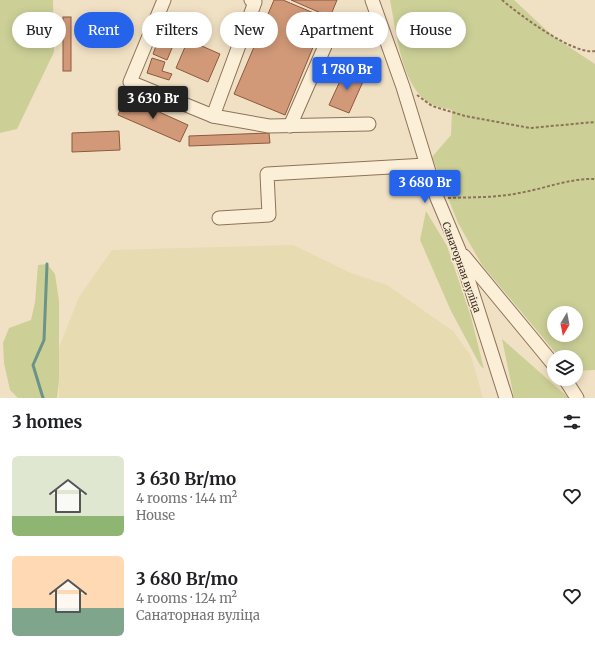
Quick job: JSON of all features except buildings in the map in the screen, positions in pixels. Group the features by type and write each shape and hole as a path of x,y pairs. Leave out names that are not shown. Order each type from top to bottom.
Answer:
{"street":[{"path":"164,0 130,82 213,116 270,126 369,124"},
{"path":"213,116 255,2 250,0"},
{"name":"Санаторная вуліца","path":"372,0 403,87 436,198 458,250 506,398"},
{"path":"290,126 323,48"},
{"path":"219,218 269,215 266,174 426,165"},
{"path":"458,250 547,357"},
{"path":"569,386 577,398"}],"path":[{"path":"502,0 523,17 575,48 595,51"},
{"path":"403,87 414,92 432,106 465,116 530,128 595,122"},
{"path":"436,198 500,196 566,182 595,179"}],"shaded area":[{"path":"293,245 351,273 387,285 453,331 471,356 483,398 59,398 59,347 79,297 112,250"}],"green space":[{"path":"0,0 53,0 53,12 12,12 12,48 54,48 54,52 17,129 0,133"},
{"path":"390,0 514,0 554,37 595,64 595,370 583,371 583,350 553,350 482,265 458,223 432,157 451,135 452,110 431,104 421,96 406,72 400,48 466,48 466,12 396,12 396,32"},
{"path":"426,211 447,246 471,317 484,369 480,365 451,311 420,240"},
{"path":"47,264 55,274 59,301 59,381 57,398 18,398 10,390 4,363 3,343 9,328 31,320 35,302 38,265"},
{"path":"502,339 547,379 547,386 555,386 569,398 514,398"}],"waterway":[{"path":"43,398 33,365 44,340 47,264"}]}
